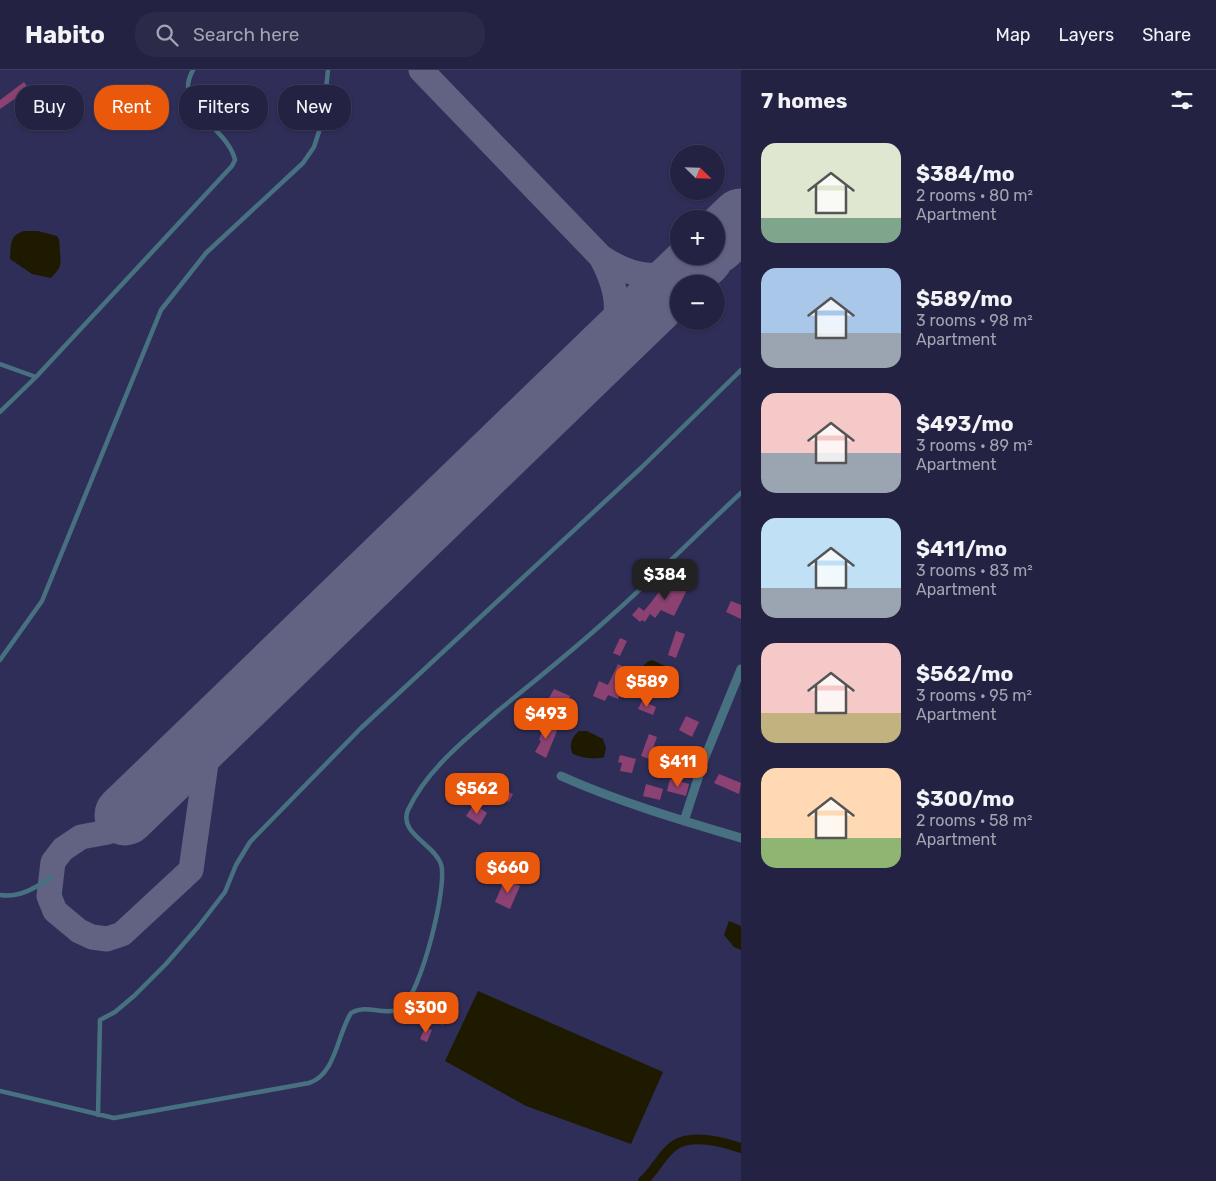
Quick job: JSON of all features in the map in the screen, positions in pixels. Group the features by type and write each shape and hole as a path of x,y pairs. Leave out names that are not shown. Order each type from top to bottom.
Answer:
{"street":[{"path":"684,822 705,757 741,669"},
{"path":"561,776 610,797 684,822 741,838"}],"lane":[{"path":"0,412 36,377 228,172 235,160 231,148 189,96 187,88 193,70"},
{"path":"0,660 42,601 161,310 206,253 303,163 314,147 323,119 328,70"},
{"path":"0,364 36,377"},
{"path":"98,1115 100,1020 115,1012 134,996 198,928 225,892 236,865 250,842 360,729 641,468 741,370"},
{"path":"0,1091 114,1118 128,1117 315,1081 320,1078 327,1067 351,1014 360,1010 390,1011 402,1008 413,993 426,960 439,900 442,875 437,855 406,824 407,813 411,804 432,773 467,737 612,616 741,493"},
{"path":"0,895 7,896 30,892 51,878"}],"shaded area":[{"path":"24,231 38,231 57,236 60,264 59,269 51,278 32,274 10,259 13,238"},
{"path":"652,660 665,666 666,673 660,690 654,693 646,691 639,686 641,670"},
{"path":"579,731 587,731 603,739 606,748 604,757 588,758 573,754 572,741"},
{"path":"729,921 741,926 741,950 734,947 724,935"},
{"path":"478,991 663,1072 631,1144 526,1106 445,1061"}],"building":[{"path":"15,89 15,99 0,109 0,100"},
{"path":"675,577 690,584 674,616 661,610 655,618 650,614 645,622 642,620 640,622 632,615 639,607 644,611 664,586 669,590"},
{"path":"731,601 741,605 741,619 726,612"},
{"path":"676,631 685,634 676,658 668,655"},
{"path":"620,638 627,641 620,656 613,653"},
{"path":"618,664 632,671 627,682 625,681 618,699 608,695 605,701 593,696 599,681 608,685"},
{"path":"554,689 570,696 566,705 549,698"},
{"path":"540,698 550,702 545,714 528,707"},
{"path":"642,701 656,707 653,715 638,709"},
{"path":"686,716 699,722 692,737 679,730"},
{"path":"540,723 557,731 546,758 535,752 541,741 539,740 542,731 537,729"},
{"path":"649,734 657,737 649,759 641,756"},
{"path":"620,755 636,759 632,773 620,771 622,763 618,762"},
{"path":"719,774 741,783 739,794 714,783"},
{"path":"670,779 689,784 686,796 667,791"},
{"path":"491,784 513,794 509,802 487,792"},
{"path":"646,784 663,789 660,800 643,796"},
{"path":"474,804 487,813 480,825 466,816"},
{"path":"505,879 520,886 510,909 495,902"},
{"path":"439,1010 448,1014 443,1025 434,1021"},
{"path":"425,1027 432,1030 427,1042 420,1039"}],"waterway":[{"path":"643,1181 670,1148 682,1142 708,1140 741,1148"}],"taxiway":[{"path":"421,70 601,257"},
{"path":"594,361 610,334 616,310 613,285 601,257 624,269 646,275 668,274 693,266"},
{"path":"125,815 108,832 81,837 63,849 53,862 49,896 55,911 79,931 92,937 107,939 122,934 191,870 209,742 215,728"}],"runway":[{"path":"725,234 741,219"},
{"path":"125,815 694,265"}]}
